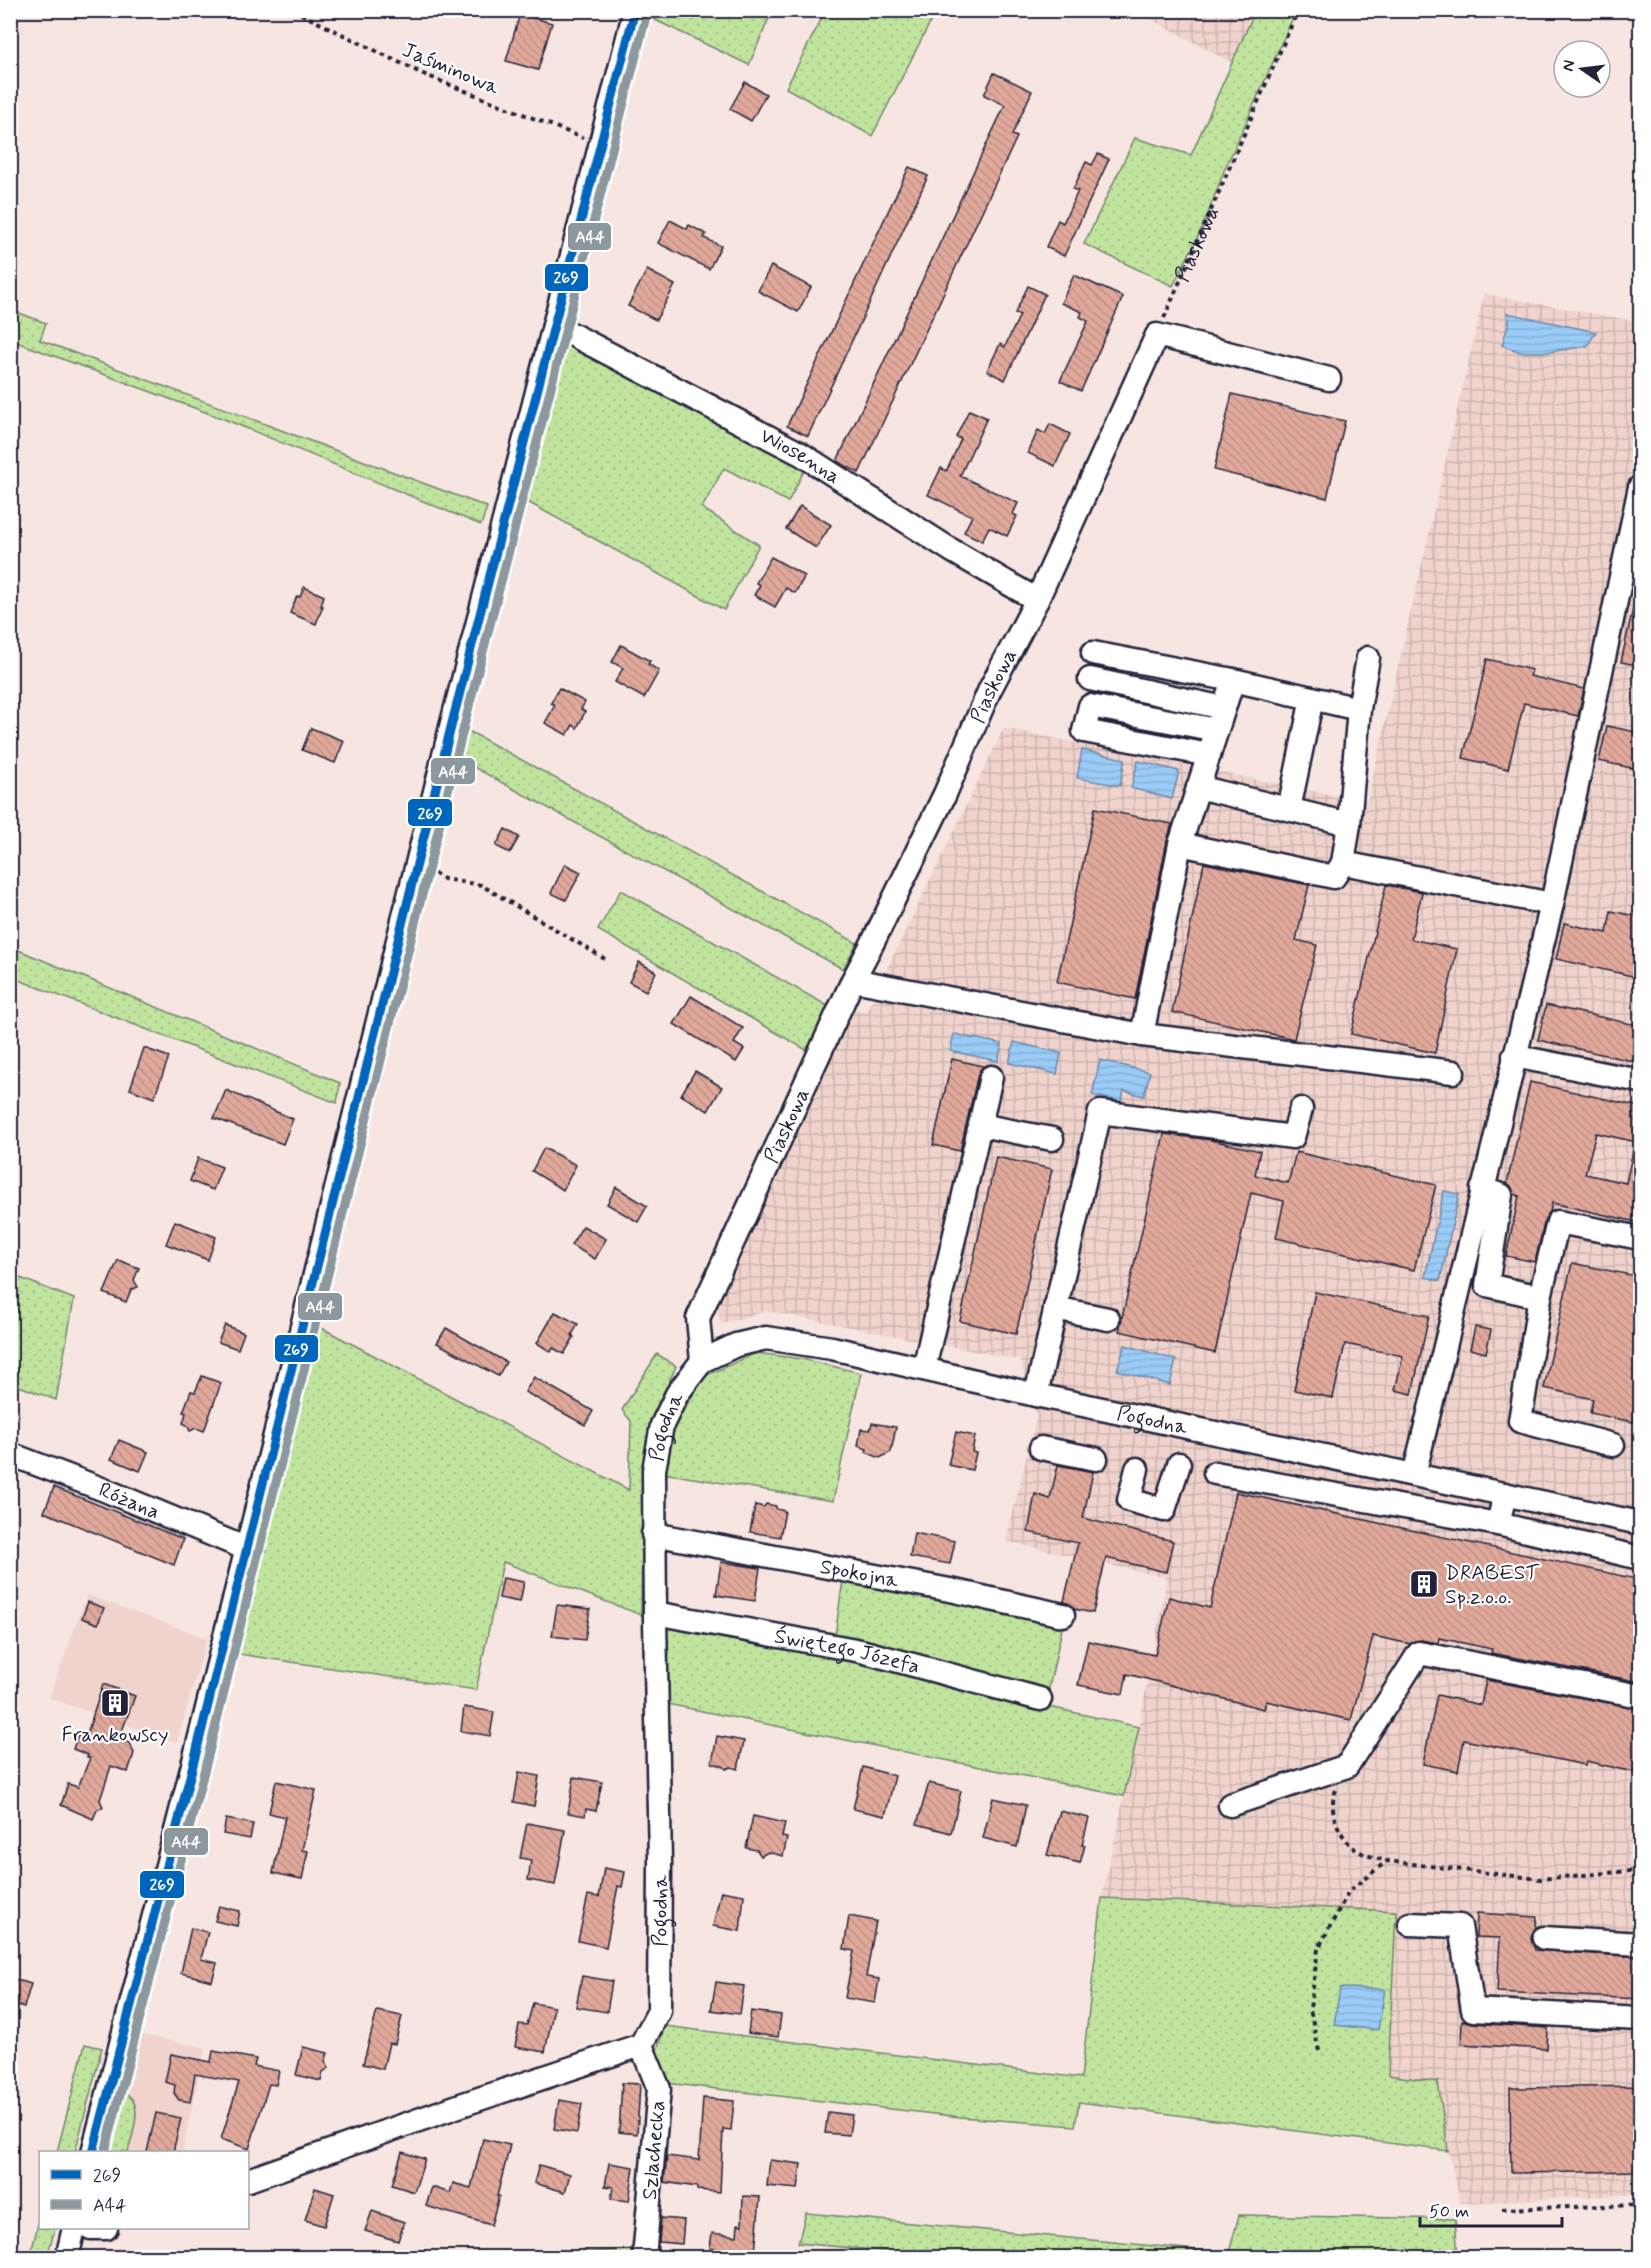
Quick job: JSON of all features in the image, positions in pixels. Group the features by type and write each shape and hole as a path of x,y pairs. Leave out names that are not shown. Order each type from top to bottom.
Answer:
{"street":[{"path":"93,2151 635,10"},
{"name":"Wiosenna","path":"554,325 801,454 951,550 1037,600"},
{"path":"1157,335 1329,379"},
{"name":"Piaskowa","path":"702,1360 698,1318 853,980 945,794 978,722 990,689 1037,600 1157,335"},
{"path":"1414,1475 1552,904 1641,487"},
{"path":"1093,653 1233,680 1359,709"},
{"path":"1179,844 1334,877 1343,863 1349,824 1359,709 1368,658"},
{"path":"1090,678 1224,708"},
{"path":"1142,1035 1179,844 1233,680"},
{"path":"1290,809 1312,698"},
{"path":"1209,755 1084,731 1090,706 1217,730"},
{"path":"1198,787 1349,824"},
{"path":"1343,863 1552,904"},
{"path":"853,980 1142,1035 1453,1072"},
{"path":"1514,1056 1641,1081"},
{"path":"924,1369 991,1077"},
{"path":"1036,1395 1100,1112 1293,1137 1301,1109"},
{"path":"980,1125 1052,1139"},
{"path":"1482,1189 1501,1195 1487,1285 1540,1297"},
{"path":"1613,1445 1520,1421 1540,1297 1558,1222 1641,1238"},
{"path":"1055,1308 1108,1320"},
{"name":"Pogodna","path":"641,2045 659,2011 660,1861 653,1534 654,1470 662,1425 677,1394 702,1360 736,1345 766,1338 832,1348 1036,1395 1641,1523"},
{"path":"1041,1448 1096,1459"},
{"name":"Różana","path":"10,1454 247,1549"},
{"path":"1137,1469 1129,1500 1164,1510 1179,1464"},
{"path":"1215,1473 1498,1524 1641,1558"},
{"path":"1498,1524 1505,1494"},
{"name":"Spokojna","path":"653,1534 944,1588 1063,1615"},
{"name":"Świętego Józefa","path":"655,1613 861,1651 1040,1699"},
{"path":"1230,1805 1347,1766 1419,1653 1641,1696"},
{"path":"1410,1924 1460,1926 1473,2010 1641,2019"},
{"path":"1544,1938 1641,1944"},
{"path":"249,2180 641,2045"},
{"name":"Szlachecka","path":"641,2045 659,2089 644,2258"},
{"path":"67,2258 74,2229"}],"path":[{"name":"Jaśminowa","path":"293,10 423,74 600,145"},
{"name":"Piaskowa","path":"1157,335 1298,10"},
{"path":"418,865 444,879 481,885 605,959"},
{"path":"1347,1766 1332,1799 1338,1828 1356,1851 1387,1861"},
{"path":"1502,2209 1641,2205"}],"shaded area":[{"path":"1255,10 1232,63 1136,11"},
{"path":"1484,294 1640,322 1640,2194 1461,2203 1448,2151 1388,2076 1396,1911 1102,1898 1139,1727 1167,1578 1006,1541 1037,1415 1020,1360 767,1311 721,1324 717,1307 852,1009 866,1012 1004,728 1367,802"},
{"path":"87,1595 207,1638 177,1742 49,1698"},
{"path":"133,2033 205,2048 182,2151 113,2151 131,2077 124,2074"}],"green space":[{"path":"651,10 772,11 749,65 649,17"},
{"path":"826,10 936,11 872,136 786,88"},
{"path":"1255,11 1296,11 1224,171 1203,227 1173,286 1084,244 1135,138 1191,155"},
{"path":"11,310 46,323 40,340 487,507 481,525 224,419 11,340"},
{"path":"567,343 805,469 788,502 724,468 702,508 759,545 724,610 524,500 554,378"},
{"path":"465,729 857,943 843,969 457,758"},
{"path":"621,890 828,1006 808,1051 598,930"},
{"path":"11,947 340,1083 337,1103 11,977"},
{"path":"10,1274 74,1299 56,1400 11,1383"},
{"path":"318,1326 629,1490 631,1421 622,1410 657,1354 676,1366 652,1421 643,1466 641,1615 503,1562 476,1690 232,1653"},
{"path":"756,1353 802,1359 861,1373 833,1501 662,1473 675,1423 705,1376"},
{"path":"844,1573 1063,1624 1045,1706 1139,1727 1124,1796 667,1704 666,1624 832,1656"},
{"path":"1102,1898 1396,1911 1388,2075 1438,2082 1448,2151 1079,2102 1075,2126 960,2117 666,2083 656,2053 665,2026 1081,2078"},
{"path":"85,2044 102,2048 75,2151 57,2151"},
{"path":"119,2091 128,2095 133,2101 136,2109 135,2127 128,2151 106,2151"},
{"path":"806,2213 1229,2253 1239,2215 1455,2219 1458,2257 962,2258 798,2243"},
{"path":"39,2220 39,2229 55,2229 47,2257 30,2257"},
{"path":"634,2249 634,2257 517,2257"}],"water":[{"path":"1507,313 1596,332 1587,346 1549,352 1520,352 1502,345 1509,322"},
{"path":"1082,750 1125,759 1120,786 1077,778"},
{"path":"1138,761 1179,771 1172,799 1131,788"},
{"path":"954,1034 1002,1044 998,1061 950,1051"},
{"path":"1014,1042 1061,1053 1057,1074 1009,1063"},
{"path":"1100,1060 1150,1072 1144,1096 1124,1091 1121,1102 1092,1095"},
{"path":"1444,1191 1459,1194 1440,1281 1425,1277"},
{"path":"1125,1345 1176,1360 1170,1385 1117,1370"},
{"path":"1340,1988 1385,1989 1378,2030 1334,2025"}],"building":[{"path":"520,14 552,23 538,70 506,61"},
{"path":"994,73 1032,91 1012,135 1017,137 859,473 837,461 1005,105 984,95"},
{"path":"745,82 766,94 751,121 730,109"},
{"path":"1098,154 1109,159 1064,256 1046,247 1058,220 1063,223 1078,191 1073,189 1086,162 1092,165"},
{"path":"909,167 928,176 808,436 787,426"},
{"path":"670,220 687,229 689,225 706,234 704,238 721,246 709,269 658,243"},
{"path":"771,266 811,287 798,312 758,291"},
{"path":"647,270 675,285 656,320 628,306"},
{"path":"1074,275 1123,297 1081,391 1060,381 1088,321 1080,317 1082,312 1061,303"},
{"path":"1028,286 1045,294 1005,380 987,371 1000,344 1005,347 1020,315 1015,313"},
{"path":"1232,394 1345,421 1327,498 1214,470"},
{"path":"969,410 987,418 960,476 1018,503 1013,514 1017,516 1007,536 989,527 982,541 964,532 972,516 928,495 941,468 946,471 949,466 961,439 956,437"},
{"path":"1050,424 1070,434 1055,466 1028,453 1038,430 1045,434"},
{"path":"800,506 831,525 816,548 786,529"},
{"path":"771,557 805,576 795,593 786,588 775,607 754,595 760,585 756,583"},
{"path":"304,587 324,596 316,624 290,613 297,596 300,597"},
{"path":"1634,604 1641,605 1641,666 1621,662"},
{"path":"621,645 650,661 648,664 659,671 644,698 615,682 623,668 612,662"},
{"path":"1487,659 1532,670 1530,676 1584,689 1578,716 1524,703 1508,769 1463,758"},
{"path":"559,688 585,702 581,709 585,712 577,728 573,725 567,735 545,723 555,705 551,703"},
{"path":"1607,726 1641,733 1641,770 1599,761"},
{"path":"311,728 344,741 335,763 302,750"},
{"path":"1095,808 1172,824 1135,999 1057,982"},
{"path":"505,829 519,837 510,853 496,846"},
{"path":"1204,863 1309,885 1296,940 1317,945 1294,1039 1172,1012"},
{"path":"565,864 581,872 566,900 551,893"},
{"path":"1386,885 1422,892 1411,939 1457,949 1435,1053 1351,1034"},
{"path":"1611,911 1641,917 1641,978 1556,959 1564,923 1607,933"},
{"path":"639,962 656,972 646,991 629,982"},
{"path":"691,996 743,1028 734,1043 744,1049 736,1062 674,1024"},
{"path":"1546,1005 1641,1026 1641,1063 1538,1040"},
{"path":"144,1048 169,1057 154,1098 130,1089"},
{"path":"952,1059 983,1066 978,1074 960,1151 933,1145"},
{"path":"695,1071 722,1087 708,1111 681,1095"},
{"path":"1530,1082 1641,1107 1641,1143 1596,1133 1585,1174 1626,1183 1634,1146 1641,1147 1641,1223 1552,1203 1545,1219 1535,1262 1506,1256 1519,1196 1514,1194 1507,1183"},
{"path":"226,1090 293,1119 283,1144 214,1118"},
{"path":"1164,1134 1211,1140 1260,1151 1255,1175 1288,1183 1296,1152 1436,1185 1414,1270 1276,1238 1284,1201 1251,1193 1215,1353 1119,1331"},
{"path":"544,1148 576,1165 563,1190 532,1171"},
{"path":"996,1157 1052,1169 1016,1334 960,1321"},
{"path":"198,1158 222,1167 213,1190 190,1181"},
{"path":"616,1187 647,1206 638,1222 607,1204"},
{"path":"175,1221 216,1237 208,1260 166,1244"},
{"path":"583,1226 606,1239 595,1259 571,1245"},
{"path":"118,1260 139,1268 134,1280 138,1287 131,1290 126,1302 104,1293"},
{"path":"1572,1263 1641,1277 1641,1388 1633,1422 1590,1413 1593,1399 1544,1388"},
{"path":"1315,1292 1429,1316 1412,1394 1395,1390 1403,1356 1345,1344 1333,1398 1294,1390"},
{"path":"555,1312 578,1324 572,1335 574,1337 564,1354 553,1348 551,1352 537,1343"},
{"path":"225,1325 244,1333 238,1349 218,1342"},
{"path":"1475,1327 1491,1330 1486,1353 1470,1349"},
{"path":"446,1328 506,1362 498,1376 437,1343"},
{"path":"202,1376 221,1383 204,1431 196,1428 190,1431 183,1423 186,1413 183,1412 191,1391 195,1392"},
{"path":"534,1377 593,1411 585,1425 525,1392"},
{"path":"872,1423 896,1427 891,1452 880,1458 858,1446 861,1429 870,1430"},
{"path":"956,1432 975,1436 972,1452 976,1453 972,1470 948,1465"},
{"path":"119,1440 148,1452 140,1471 111,1459"},
{"path":"1058,1465 1093,1472 1083,1518 1173,1541 1166,1572 1106,1558 1093,1613 1074,1609 1064,1601 1078,1543 1028,1532 1035,1494 1050,1499"},
{"path":"54,1487 183,1539 174,1565 44,1512"},
{"path":"1236,1492 1641,1580 1641,1682 1491,1653 1492,1649 1439,1638 1438,1643 1421,1640 1410,1644 1373,1636 1351,1720 1266,1701 1264,1709 1127,1674 1123,1694 1078,1685 1088,1641 1155,1655 1169,1597 1210,1608"},
{"path":"766,1504 785,1511 780,1537 750,1532 755,1505 764,1507"},
{"path":"914,1533 955,1541 950,1564 910,1557"},
{"path":"721,1562 760,1568 755,1601 716,1595"},
{"path":"503,1578 524,1582 520,1602 499,1598"},
{"path":"88,1602 104,1608 98,1624 82,1618"},
{"path":"557,1605 590,1609 585,1640 552,1636"},
{"path":"1486,1680 1641,1709 1641,1774 1586,1761 1585,1765 1464,1740 1458,1771 1423,1764 1437,1695 1481,1705"},
{"path":"103,1684 135,1696 119,1739 130,1743 134,1753 128,1772 111,1766 100,1800 103,1807 97,1810 93,1819 61,1805 68,1784 78,1787 90,1758 73,1749 78,1734 86,1737"},
{"path":"464,1707 494,1712 490,1736 461,1731"},
{"path":"717,1736 744,1741 738,1769 731,1767 726,1769 712,1763"},
{"path":"863,1767 895,1776 885,1816 853,1809"},
{"path":"519,1772 539,1776 534,1806 514,1802"},
{"path":"574,1777 602,1782 596,1811 586,1809 585,1816 568,1813"},
{"path":"276,1781 316,1790 302,1850 308,1851 302,1879 273,1873 285,1817 269,1813"},
{"path":"929,1783 961,1791 951,1833 917,1824"},
{"path":"993,1798 1026,1805 1017,1847 983,1838"},
{"path":"1060,1811 1089,1818 1080,1863 1047,1855"},
{"path":"753,1816 785,1823 782,1837 787,1838 783,1856 768,1852 761,1856 757,1850 746,1848"},
{"path":"226,1819 253,1824 250,1839 223,1834"},
{"path":"527,1823 565,1830 555,1885 528,1880 531,1860 520,1858"},
{"path":"604,1868 625,1872 622,1887 618,1886 606,1947 578,1941 588,1895 599,1897"},
{"path":"721,1891 744,1895 740,1931 713,1926"},
{"path":"219,1906 240,1911 237,1926 215,1921"},
{"path":"1477,1913 1537,1917 1536,1927 1531,1937 1535,1950 1641,1957 1641,1999 1497,1992 1500,1938 1476,1937"},
{"path":"849,1916 876,1921 866,1977 879,1979 875,2003 845,1998 854,1951 844,1949"},
{"path":"191,1928 208,1932 201,1959 217,1963 212,1981 181,1973"},
{"path":"582,1976 612,1981 607,2012 576,2007"},
{"path":"10,1978 31,1984 24,2007 10,2003"},
{"path":"716,1982 744,1986 740,2014 711,2010"},
{"path":"533,2003 554,2007 545,2052 515,2047 519,2024 527,2025"},
{"path":"377,2011 402,2016 395,2044 389,2043 383,2069 363,2064"},
{"path":"751,2011 781,2015 778,2037 748,2033"},
{"path":"1462,2020 1472,2023 1548,2028 1547,2049 1461,2044"},
{"path":"303,2047 328,2053 325,2062 329,2068 323,2072 321,2081 296,2075"},
{"path":"213,2051 256,2059 254,2066 279,2071 276,2085 269,2084 249,2149 221,2139 239,2082 195,2074 190,2102 179,2100 174,2093 175,2085 165,2082 171,2054 211,2062"},
{"path":"622,2083 640,2084 637,2134 619,2132"},
{"path":"1641,2086 1641,2171 1511,2173 1510,2088"},
{"path":"703,2098 734,2101 731,2130 723,2129 720,2192 697,2190 697,2187 664,2182 667,2156 699,2160"},
{"path":"559,2100 582,2104 577,2133 554,2129"},
{"path":"828,2112 852,2115 849,2135 825,2133"},
{"path":"156,2113 181,2118 173,2151 147,2151"},
{"path":"483,2139 510,2145 491,2225 426,2206 432,2187 450,2193 453,2183 471,2188"},
{"path":"402,2152 425,2159 414,2192 392,2185"},
{"path":"770,2160 801,2164 798,2189 767,2186"},
{"path":"609,2163 634,2167 629,2201 611,2199 613,2187 605,2186"},
{"path":"539,2165 570,2174 565,2192 534,2183"},
{"path":"315,2188 334,2194 324,2226 305,2220"},
{"path":"743,2196 760,2197 755,2253 743,2251 743,2258 714,2258 715,2249 710,2248 712,2233 737,2236 738,2224 742,2225"},
{"path":"372,2211 404,2222 398,2241 365,2231"},
{"path":"661,2218 684,2220 682,2244 659,2242"}],"transit line":[{"name":"269","path":"93,2151 195,1757 452,723 635,10"},
{"name":"A44","path":"105,2151 207,1760 464,726 647,13"}],"place":[{"name":"DRABEST Sp.z.o.o.","path":"1424,1584"},
{"name":"Frankowscy","path":"115,1703"}]}
